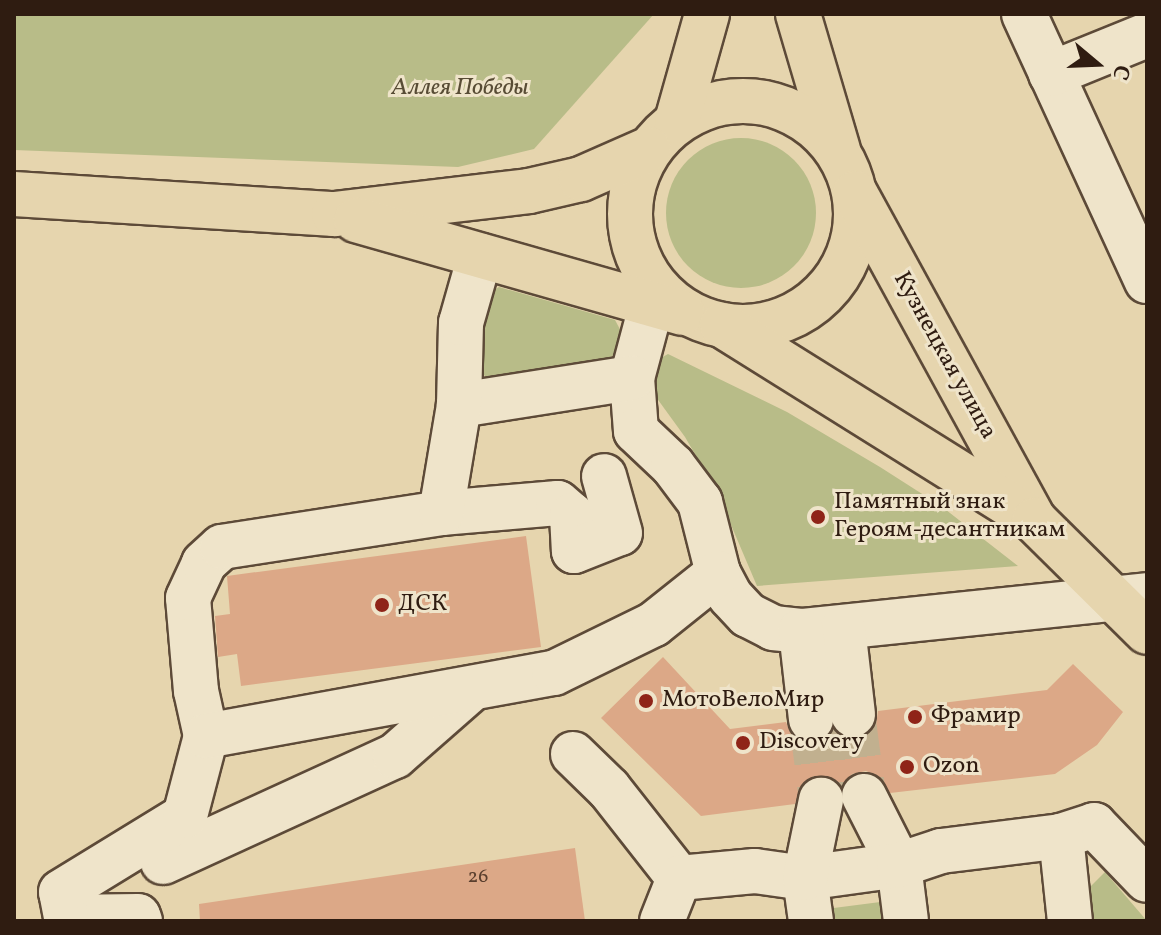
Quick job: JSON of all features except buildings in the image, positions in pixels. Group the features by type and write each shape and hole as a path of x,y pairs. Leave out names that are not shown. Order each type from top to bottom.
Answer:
{"main road":[{"path":"707,14 663,135 638,172 631,197 634,247 660,291 679,307 712,322"},
{"name":"Кузнецкая улица","path":"798,14 846,172 1034,520"},
{"path":"14,194 334,214 529,191 581,179 663,135 700,108 752,100 777,105 802,116 822,132 846,172 855,232 841,270 830,286 799,312 781,320 742,327 712,322 334,214"},
{"name":"Кузнецкая улица","path":"712,322 1034,520 1130,596 1147,632"}],"street":[{"path":"1024,14 1147,281"},
{"path":"1051,74 1147,35"},
{"path":"441,513 459,405 461,323 480,256"},
{"path":"652,303 632,378 636,431 673,466 700,502 718,573 730,596 748,615 773,628 822,630 1130,596"},
{"path":"459,405 632,378"},
{"path":"185,816 61,892 66,917 139,918 185,816 206,736 193,665 188,598 204,563 222,547 441,513 558,503 572,515 574,551 620,533 604,476"},
{"path":"206,736 554,673 654,624 718,573"},
{"path":"822,630 832,716"},
{"path":"163,862 395,756 472,688"},
{"path":"573,754 609,789 679,878"},
{"path":"864,796 899,865 906,921"},
{"path":"811,921 805,878 821,800"},
{"path":"679,878 755,871 805,878 899,865 941,851 1061,836 1094,825 1147,880"},
{"path":"1061,836 1070,921"},
{"path":"662,921 679,878"}],"green space":[{"name":"Аллея Победы","path":"14,14 654,14 534,149 458,167 14,150"},
{"path":"741,138 770,144 794,160 810,184 816,213 810,242 794,266 770,282 741,288 712,282 688,266 672,242 666,213 672,184 688,160 712,144"},
{"path":"499,287 615,320 622,333 620,348 609,359 496,379 485,376 477,368 487,294"},
{"path":"668,354 787,412 880,467 941,506 1018,566 757,586 717,492 685,437 648,386 659,359"},
{"path":"1105,872 1147,921 1091,921 1084,893"},
{"path":"888,901 891,921 828,921 826,909"}],"tunnel":[{"path":"853,714 864,796"},
{"path":"811,719 821,800"}],"place":[{"name":"Памятный знак Героям-десантникам","path":"818,517"},
{"name":"ДСК","path":"382,605"},
{"name":"МотоВелоМир","path":"646,701"},
{"name":"Фрамир","path":"915,717"},
{"name":"Discovery","path":"743,743"},
{"name":"Ozon","path":"907,767"}]}
